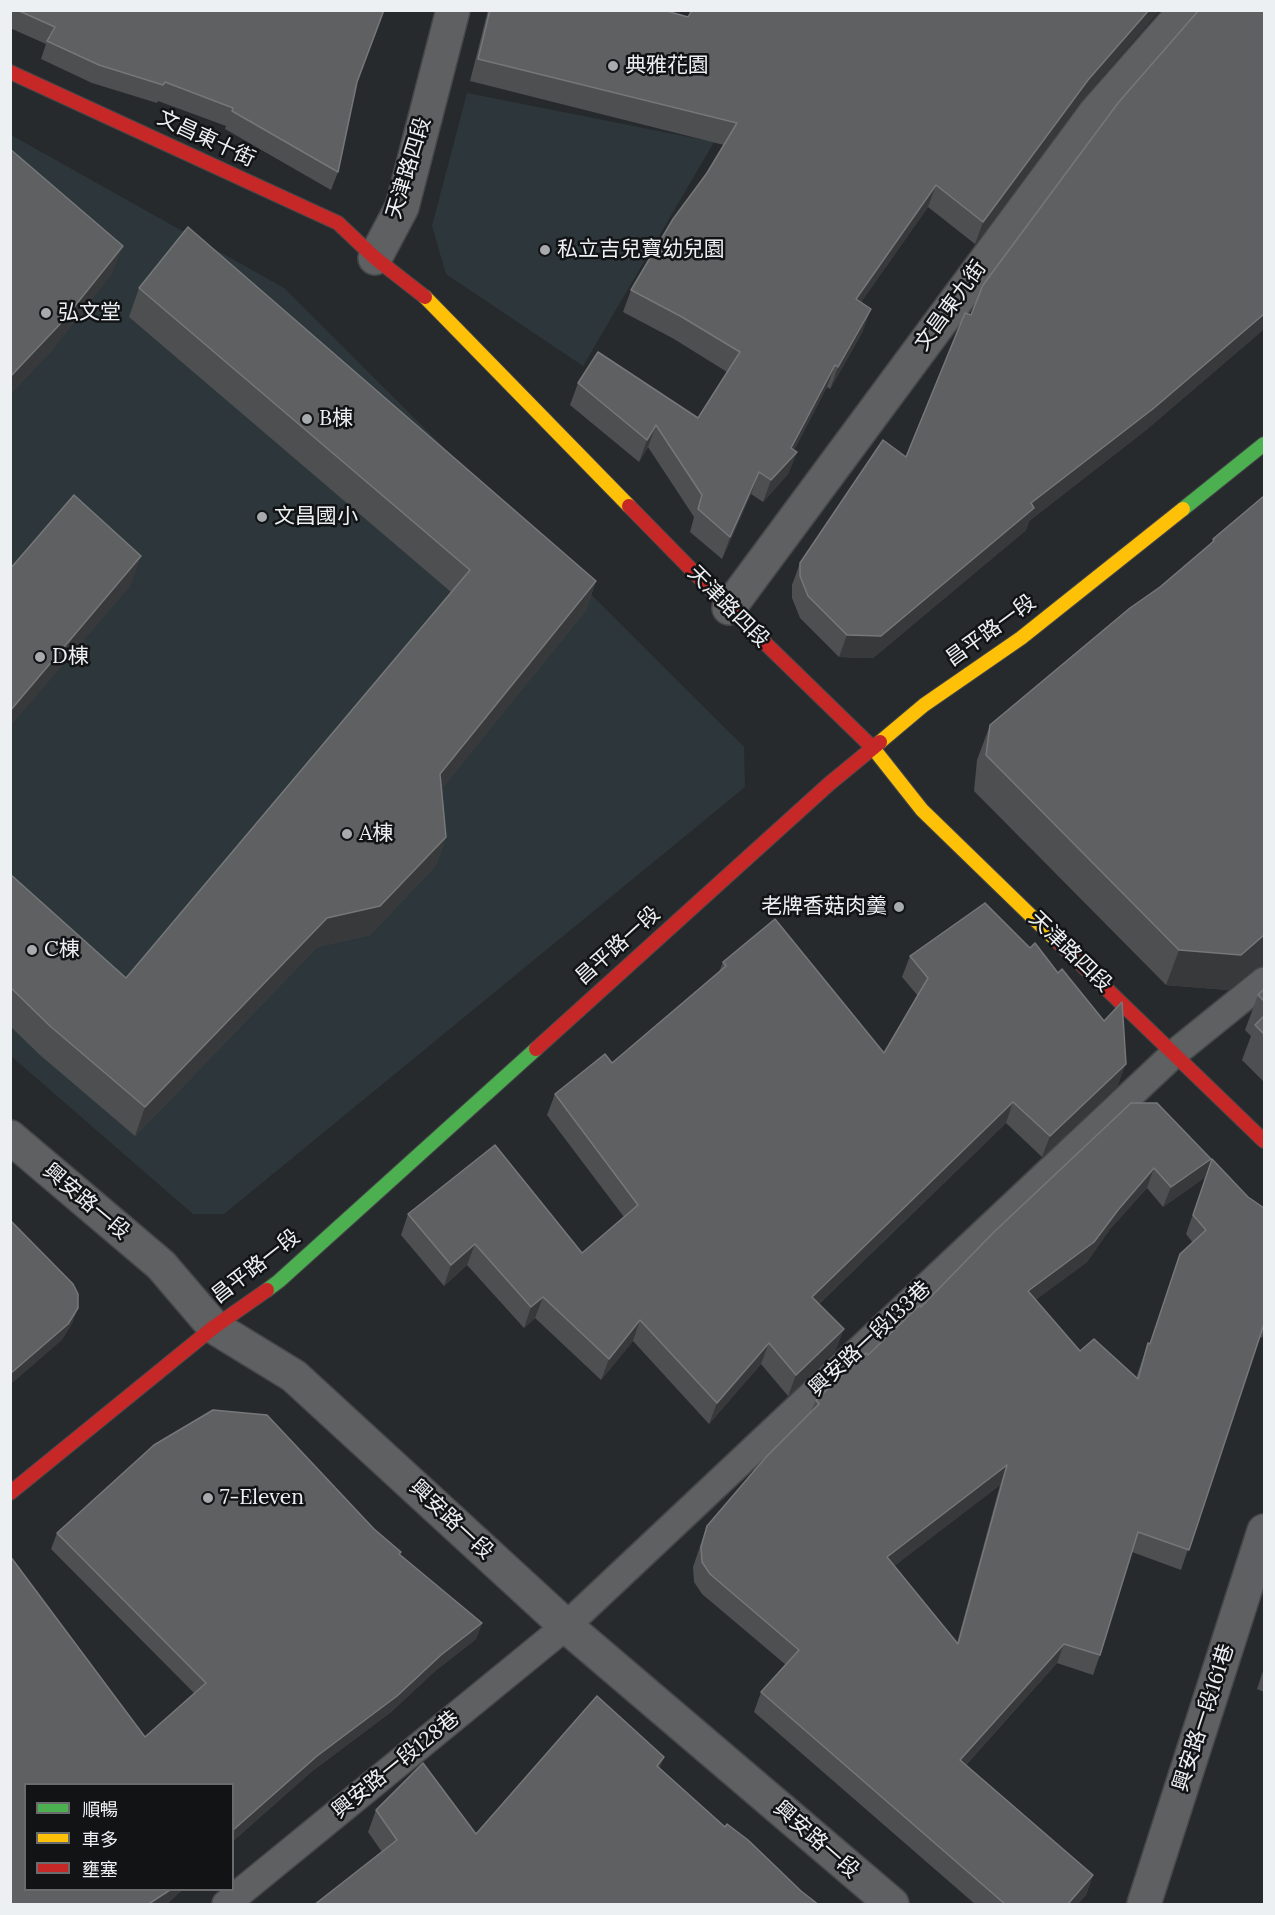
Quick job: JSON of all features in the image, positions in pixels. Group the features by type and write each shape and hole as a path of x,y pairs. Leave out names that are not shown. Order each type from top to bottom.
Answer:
{"street":[{"name":"天津路四段","path":"453,10 402,207 375,258 424,296 729,608 873,748 922,810 1264,1141"},
{"name":"文昌東九街","path":"729,608 1087,123 1176,21 1181,10"},
{"name":"文昌東十街","path":"10,72 338,223 375,258"},
{"name":"昌平路一段","path":"10,1493 214,1327 279,1281 829,784 924,705 1021,638 1264,444"},
{"name":"興安路一段","path":"10,1137 161,1265 214,1327 294,1376 566,1626 892,1905"},
{"name":"興安路一段161巷","path":"1144,1905 1264,1531"}],"lane":[{"name":"興安路一段133巷","path":"566,1626 1175,1053 1264,981"},
{"name":"興安路一段128巷","path":"226,1905 566,1626"}],"shaded area":[{"name":"私立吉兒寶幼兒園","path":"467,93 714,142 583,366 446,274 432,226"},
{"name":"文昌國小","path":"11,135 284,288 744,747 745,787 224,1214 193,1214 11,1056"}],"building":[{"path":"17,10 384,10 357,82 338,172 232,111 233,108 165,82 163,85 99,65 47,41 55,27"},
{"path":"490,10 663,10 688,17 692,10 1149,10 1088,80 983,222 936,185 856,299 871,309 838,367 835,365 791,448 797,452 771,480 759,472 730,537 698,509 702,495 656,425 647,440 578,383 598,352 698,418 740,352 631,290 673,219 707,173 737,123 478,59"},
{"path":"1199,10 1264,10 1264,314 1154,408 1031,503 1034,508 881,636 847,635 808,596 800,576 800,563 883,440 906,457 965,313 971,315 983,285 1118,103"},
{"name":"弘文堂","path":"10,149 123,246 62,322 10,377"},
{"path":"188,227 596,581 440,774 446,837 380,906 327,918 145,1107 50,1026 10,987 10,874 126,978 470,570 139,288"},
{"name":"D棟","path":"74,495 141,556 10,711 10,569"},
{"path":"1264,496 1264,935 1241,955 1179,950 986,755 990,725 1130,608 1160,587"},
{"path":"985,903 1030,948 1035,943 1058,973 1062,969 1104,1021 1122,1002 1126,1064 1050,1136 1013,1102 812,1297 844,1329 796,1375 769,1343 717,1403 640,1320 609,1359 543,1297 531,1307 475,1244 451,1265 408,1214 495,1145 582,1253 638,1205 555,1094 605,1054 612,1063 726,966 723,962 775,919 884,1053 928,978 910,956"},
{"path":"1264,989 1264,1001 1258,995"},
{"path":"1264,1016 1264,1034 1255,1025"},
{"path":"1131,1103 1157,1103 1211,1159 1171,1187 1154,1168 1094,1242 1028,1291 1080,1351 1094,1339 1138,1379 1148,1343 1150,1344 1180,1254 1206,1230 1193,1215 1212,1159 1248,1197 1264,1208 1264,1324 1189,1550 1138,1532 1100,1655 1064,1644 960,1760 1093,1875 1067,1905 1006,1905 761,1692 799,1650 710,1574 702,1562 701,1547 707,1526 766,1457 819,1404 816,1400 866,1353 868,1355 920,1305 921,1307 994,1232","holes":["1007,1465 958,1644 887,1557"]},
{"path":"10,1220 73,1284 78,1294 78,1308 68,1324 10,1374"},
{"path":"213,1410 267,1415 374,1529 401,1552 399,1554 482,1623 441,1655 397,1696 317,1756 234,1829 234,1783 24,1783 24,1891 168,1891 147,1905 10,1905 10,1556 145,1737 206,1683 57,1533 154,1445"},
{"path":"597,1696 664,1757 657,1766 725,1827 727,1824 748,1840 801,1891 819,1905 314,1905 397,1840 376,1810 423,1763 476,1834"}],"traffic: fast":[{"path":"1183,509 1264,444"},
{"path":"267,1290 536,1049"}],"traffic: slow":[{"path":"425,297 629,506"},
{"path":"880,742 924,705 1021,638 1183,509"},
{"path":"873,748 922,810 1058,942"}],"traffic: jam":[{"path":"10,72 338,223 375,258 425,297"},
{"path":"629,506 729,608 873,748"},
{"path":"536,1049 829,784 880,742"},
{"path":"1058,942 1264,1141"},
{"path":"10,1493 214,1327 267,1290"}],"place":[{"name":"典雅花園","path":"613,66"},
{"name":"私立吉兒寶幼兒園","path":"545,250"},
{"name":"弘文堂","path":"46,313"},
{"name":"B棟","path":"307,419"},
{"name":"文昌國小","path":"262,517"},
{"name":"D棟","path":"40,657"},
{"name":"A棟","path":"347,834"},
{"name":"老牌香菇肉羹","path":"899,907"},
{"name":"C棟","path":"32,950"},
{"name":"7-Eleven","path":"208,1498"}]}
